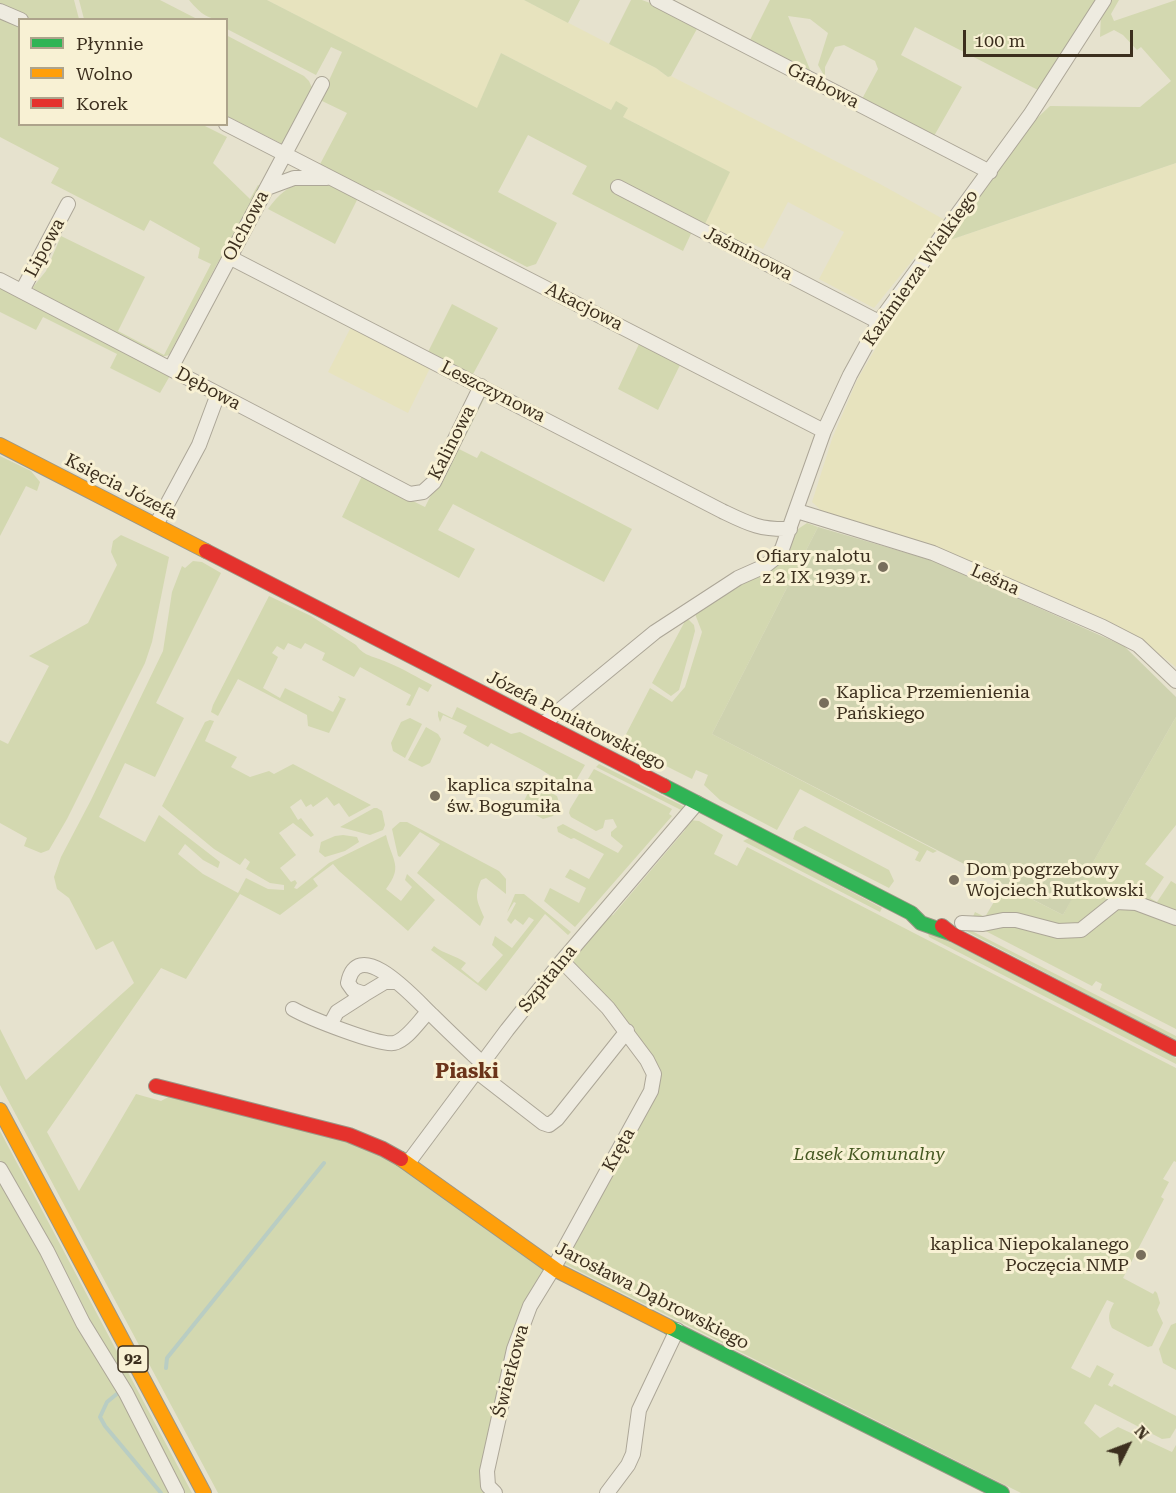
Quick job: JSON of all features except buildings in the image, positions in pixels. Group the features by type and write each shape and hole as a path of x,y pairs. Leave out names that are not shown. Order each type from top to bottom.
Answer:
{"street":[{"name":"Grabowa","path":"657,0 990,172"},
{"name":"Kazimierza Wielkiego","path":"543,723 655,632 738,579 765,566 782,549 824,430 879,322 1030,116 1104,0"},
{"path":"0,11 18,19"},
{"name":"Olchowa","path":"171,368 321,84"},
{"name":"Akacjowa","path":"228,125 824,430"},
{"name":"Akacjowa","path":"267,188 294,178 308,177 324,177 343,184"},
{"name":"Jaśminowa","path":"618,187 879,322"},
{"name":"Lipowa","path":"22,291 68,204"},
{"name":"Leszczynowa","path":"230,257 722,511 757,527 769,530 790,529"},
{"name":"Dębowa","path":"0,280 403,492 417,494"},
{"name":"Kalinowa","path":"417,494 428,489 434,482 482,386"},
{"path":"156,525 199,446 218,394"},
{"name":"Księcia Józefa","path":"0,445 225,560"},
{"name":"Leśna","path":"797,511 933,553 1118,633 1147,652 1176,681"},
{"name":"Leszczynowa","path":"757,527 782,549"},
{"name":"Józefa Poniatowskiego","path":"225,560 911,913 925,916 952,934 1176,1049"},
{"name":"Szpitalna","path":"408,1163 562,961 697,803"},
{"path":"962,923 983,924 1016,920 1058,931 1081,930 1116,902 1136,903 1176,918"},
{"name":"Kręta","path":"554,1268 651,1091 654,1074 627,1031 562,961"},
{"path":"365,994 353,990 348,983 349,977 359,967 372,966 397,982 479,1067 543,1123 549,1125 557,1119 627,1031"},
{"path":"330,1025 337,1012 365,994 385,982 397,982"},
{"path":"293,1009 330,1025 379,1041 394,1043 400,1040 428,1012"},
{"name":"Jarosława Dąbrowskiego","path":"156,1086 350,1135 383,1149 408,1163 554,1268 1002,1493"},
{"name":"92","path":"0,1110 204,1493"},
{"path":"0,1169 47,1251 83,1323 126,1393 177,1493"},
{"name":"Świerkowa","path":"491,1487 488,1462 514,1349 530,1306 554,1268"},
{"path":"607,1493 633,1454 639,1410 677,1330"}],"shaded area":[{"path":"267,0 524,0 656,68 668,77 671,76 880,184 945,220 874,308 819,279 844,232 788,202 763,249 750,243 739,245 704,226 729,172 623,117 616,102 611,110 501,53 477,109"},
{"path":"1176,163 1176,667 1134,635 1106,620 936,547 823,512 812,502 832,439 857,380 887,329 947,241"},
{"path":"351,327 430,368 408,413 328,372"}],"green space":[{"path":"0,0 74,0 79,18 29,18 0,3"},
{"path":"79,0 160,0 195,18 84,18"},
{"path":"189,0 267,0 477,108 501,53 611,110 616,101 628,108 623,117 730,172 704,226 696,223 683,251 572,194 587,166 528,135 498,192 557,223 536,264 527,267 379,190 372,191 318,168 347,113 320,100 342,52 331,47 316,75 228,30 228,18 212,18"},
{"path":"524,0 580,0 568,23"},
{"path":"631,0 650,3 698,27 671,76 668,77 656,68 609,44"},
{"path":"770,0 1099,0 1038,90 915,27 901,55 962,87 934,136 862,99 878,69 875,61 844,45 835,47 825,67 825,77 818,65 828,33 810,19 788,16 811,72 750,40"},
{"path":"1109,0 1119,0 1111,14 1114,21 1176,0 1176,163 947,241 1036,119 1050,106 1140,107 1171,81 1141,47 1137,50 1123,35 1114,30 1100,37 1101,13"},
{"path":"0,17 18,22 18,126 205,126 227,137 213,163 250,199 258,185 264,188 217,264 169,355 158,358 35,294 33,287 46,271 61,236 145,277 118,331 164,355 211,264 198,258 200,248 150,220 144,231 51,183 59,168 0,137"},
{"path":"228,36 304,76 309,81 313,90 288,147 228,117"},
{"path":"306,180 331,185 358,198 335,244 268,209 284,191"},
{"path":"0,288 171,374 160,393 110,368 117,354 43,317 36,330 0,312"},
{"path":"452,304 498,328 472,376 428,352"},
{"path":"639,344 680,365 658,410 618,389"},
{"path":"485,397 459,449 477,458 481,451 632,529 604,582 453,504 438,530 475,549 459,578 342,517 362,476 425,507 469,420 479,402"},
{"path":"0,456 31,471 40,482 37,491 26,486 0,536"},
{"path":"807,523 818,527 712,734 937,851 933,853 927,850 920,862 915,860 919,852 800,789 777,830 720,800 704,785 708,775 696,770 692,779 650,758 651,755 637,748 635,750 611,744 615,736 623,740 650,688 672,702 685,687 702,632 695,614 754,575 795,531"},
{"path":"818,527 934,561 1124,646 1176,697 1176,717 1063,915 712,734"},
{"path":"121,535 169,557 152,642 145,663 67,819 49,850 41,853 24,846 27,838 0,823 0,740 8,744 49,666 29,656 88,623 117,565 111,552 113,541"},
{"path":"193,561 202,562 221,573 156,703 184,718 155,777 125,763 99,817 145,842 159,815 220,862 218,868 203,860 185,844 178,854 203,874 238,893 246,878 268,889 284,890 284,885 270,883 246,869 250,862 245,858 240,865 214,849 162,806 205,722 210,720 214,721 205,741 237,757 231,767 250,777 269,771 274,774 293,764 371,805 349,817 339,803 334,806 327,797 313,807 311,804 306,807 301,799 290,807 298,820 301,818 314,835 311,837 293,823 279,833 296,855 280,868 291,882 295,880 297,883 294,888 297,889 329,863 386,835 394,858 395,869 386,889 401,901 412,887 405,880 407,874 435,900 408,931 333,864 313,879 318,886 280,915 240,894 186,979 161,968 47,1132 79,1191 136,1094 161,1101 172,1095 344,1138 398,1163 546,1269 524,1308 482,1475 491,1493 218,1493 0,1085 0,1029 26,1080 134,983 113,941 96,950 69,898 57,889 54,877 61,857 163,651 172,592 182,566 185,568"},
{"path":"269,596 311,616 367,654 395,665 432,685 428,692 419,687 410,706 406,705 411,695 360,667 354,677 322,660 325,653 305,643 301,649 288,643 284,650 277,646 272,653 278,657 263,688 280,698 285,688 333,712 340,699 338,696 346,699 329,733 308,726 307,715 238,679 218,716 211,712"},
{"path":"682,620 689,620 694,625 695,631 679,690 671,696 652,683 684,623"},
{"path":"457,707 511,734 520,732 585,765 574,784 567,786 491,743 488,747 463,733 467,726 443,715 440,722 438,711 452,718"},
{"path":"1176,717 1176,825 1145,864 1164,877 1150,898 1157,902 1171,881 1176,884 1176,1029 1100,990 1102,984 1096,981 1092,986 970,923 975,912 985,917 1004,885 1063,915 1076,891 1083,895 1087,889 1080,885"},
{"path":"410,718 422,724 405,758 393,751 391,743 401,722"},
{"path":"426,727 438,734 441,739 430,763 422,767 408,760"},
{"path":"599,764 683,806 683,811 596,767"},
{"path":"594,769 672,809 669,814 672,816 575,927 544,901 550,888 579,903 586,888 565,877 570,869 589,879 604,854 558,832 557,827 563,824 618,853 623,846 611,836 611,832 617,827 613,819 605,820 603,828 596,831 571,817 569,813"},
{"path":"533,783 557,796 560,805 553,816 543,819 521,807"},
{"path":"374,808 382,811 385,825 383,830 370,835 340,827"},
{"name":"Lasek Komunalny","path":"690,820 699,821 723,835 714,854 737,866 747,847 1176,1068 1176,1162 1174,1161 1163,1179 1169,1182 1161,1197 1164,1199 1123,1278 1153,1294 1155,1291 1157,1293 1160,1303 1157,1310 1163,1323 1152,1346 1148,1347 1112,1328 1109,1315 1114,1303 1107,1300 1071,1368 1090,1378 1097,1365 1114,1374 1108,1385 1112,1387 1114,1384 1176,1416 1176,1428 1170,1438 1162,1439 1095,1404 1084,1423 1100,1438 1118,1427 1172,1452 1176,1445 1176,1493 1021,1493 563,1263 658,1073 575,966 573,956 607,917 613,915 685,830"},
{"path":"400,822 407,822 499,871 506,879 506,894 486,878 481,880 477,899 484,917 480,926 417,873 440,844 420,832 400,857 398,856 392,829"},
{"path":"805,826 889,870 894,881 889,888 793,839 796,831"},
{"path":"343,835 357,837 359,842 345,851 325,857 319,852 321,842"},
{"path":"749,838 882,908 880,912 743,841"},
{"path":"515,894 524,894 571,932 568,935 545,914 486,991 431,950 434,946 466,963 461,969 478,983 503,955 492,945 495,936 512,948 534,920 529,917 523,925 515,919 511,924 507,920 516,903 514,902 507,913"},
{"path":"966,928 1176,1036 1176,1041 966,931"},
{"path":"927,930 1176,1058 1176,1064 929,937"},
{"path":"0,1131 192,1493 181,1493 0,1160"},
{"path":"0,1177 123,1395 173,1493 0,1493"},
{"path":"1176,1323 1176,1370 1163,1363 1159,1349 1171,1325"}],"waterway":[{"path":"166,1368 167,1358 324,1163"},
{"path":"118,1393 107,1402 100,1417 161,1493"}],"traffic: fast":[{"path":"664,786 911,913 921,923 952,934"},
{"path":"669,1327 1002,1493"}],"traffic: slow":[{"path":"0,445 206,551"},
{"path":"0,1110 204,1493"},
{"path":"401,1159 558,1271 669,1327"}],"traffic: jam":[{"path":"206,551 664,786"},
{"path":"942,926 952,934 1176,1049"},
{"path":"156,1086 349,1135 401,1159"}],"place":[{"name":"Ofiary nalotu z 2 IX 1939 r.","path":"883,567"},
{"name":"Kaplica Przemienienia Pańskiego","path":"824,703"},
{"name":"kaplica szpitalna św. Bogumiła","path":"435,796"},
{"name":"Dom pogrzebowy Wojciech Rutkowski","path":"954,880"},
{"name":"kaplica Niepokalanego Poczęcia NMP","path":"1141,1255"}],"district":[{"name":"Piaski","path":"467,1072"}]}
